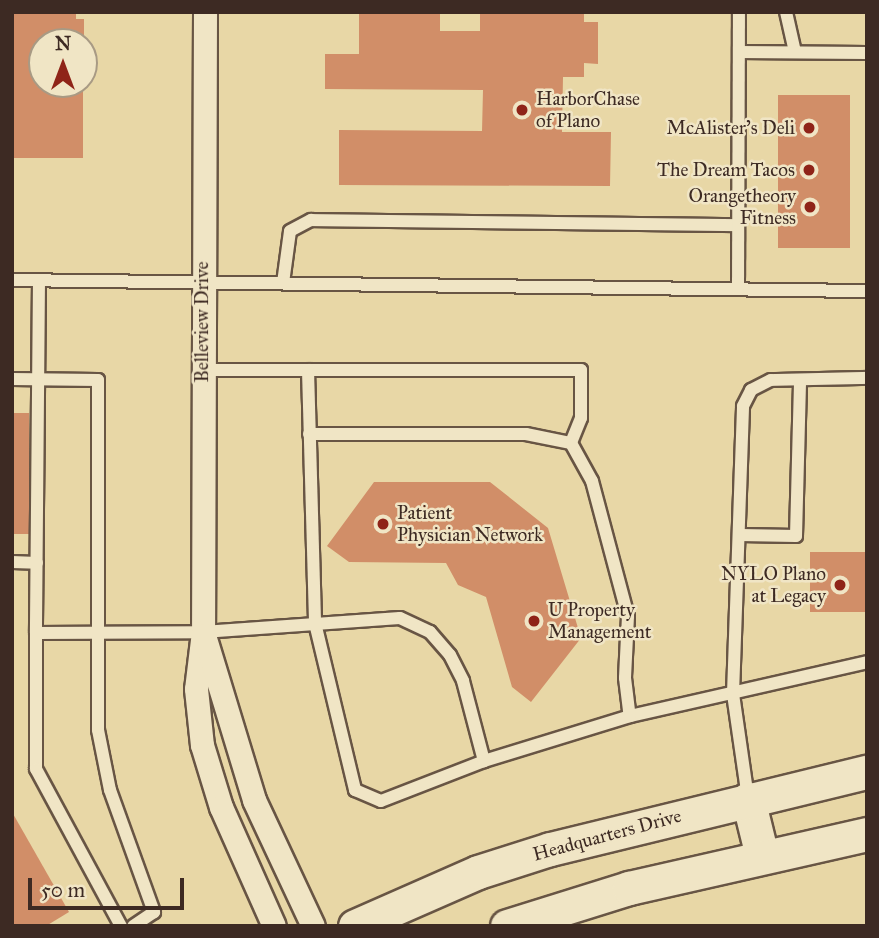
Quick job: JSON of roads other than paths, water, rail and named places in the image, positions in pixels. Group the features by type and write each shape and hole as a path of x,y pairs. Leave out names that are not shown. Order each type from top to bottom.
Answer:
{"main road":[{"name":"Headquarters Drive","path":"355,926 514,860 748,799 867,772"},
{"path":"748,799 762,856"},
{"path":"507,926 629,888 867,834"}],"street":[{"name":"Belleview Drive","path":"205,12 202,282 203,632 196,689 202,744 221,807 274,926"},
{"name":"Belleview Drive","path":"203,632 254,800 313,926"}],"lane":[{"path":"738,289 739,12"},
{"path":"786,12 795,52"},
{"path":"739,52 867,53"},
{"path":"284,283 290,231 311,220 738,225"},
{"path":"12,280 867,291"},
{"path":"39,280 36,769 121,926"},
{"path":"202,370 581,370 581,418 571,443"},
{"path":"308,370 315,623 355,790 381,801 484,761 630,716 867,662"},
{"path":"748,799 733,694 743,406 751,390 771,380 867,378"},
{"path":"12,379 98,380 97,633 103,754 132,857 154,912 133,926"},
{"path":"740,535 796,536 800,380"},
{"path":"309,434 526,434 571,443 592,481 628,616 625,678 630,716"},
{"path":"12,562 37,563"},
{"path":"36,633 203,632 400,618 430,632 463,681 484,761"}],"place":[{"name":"HarborChase of Plano","path":"522,110"},
{"name":"McAlister's Deli","path":"809,128"},
{"name":"The Dream Tacos","path":"809,170"},
{"name":"Orangetheory Fitness","path":"810,207"},
{"name":"Patient Physician Network","path":"383,524"},
{"name":"NYLO Plano at Legacy","path":"840,585"},
{"name":"U Property Management","path":"534,621"}]}
